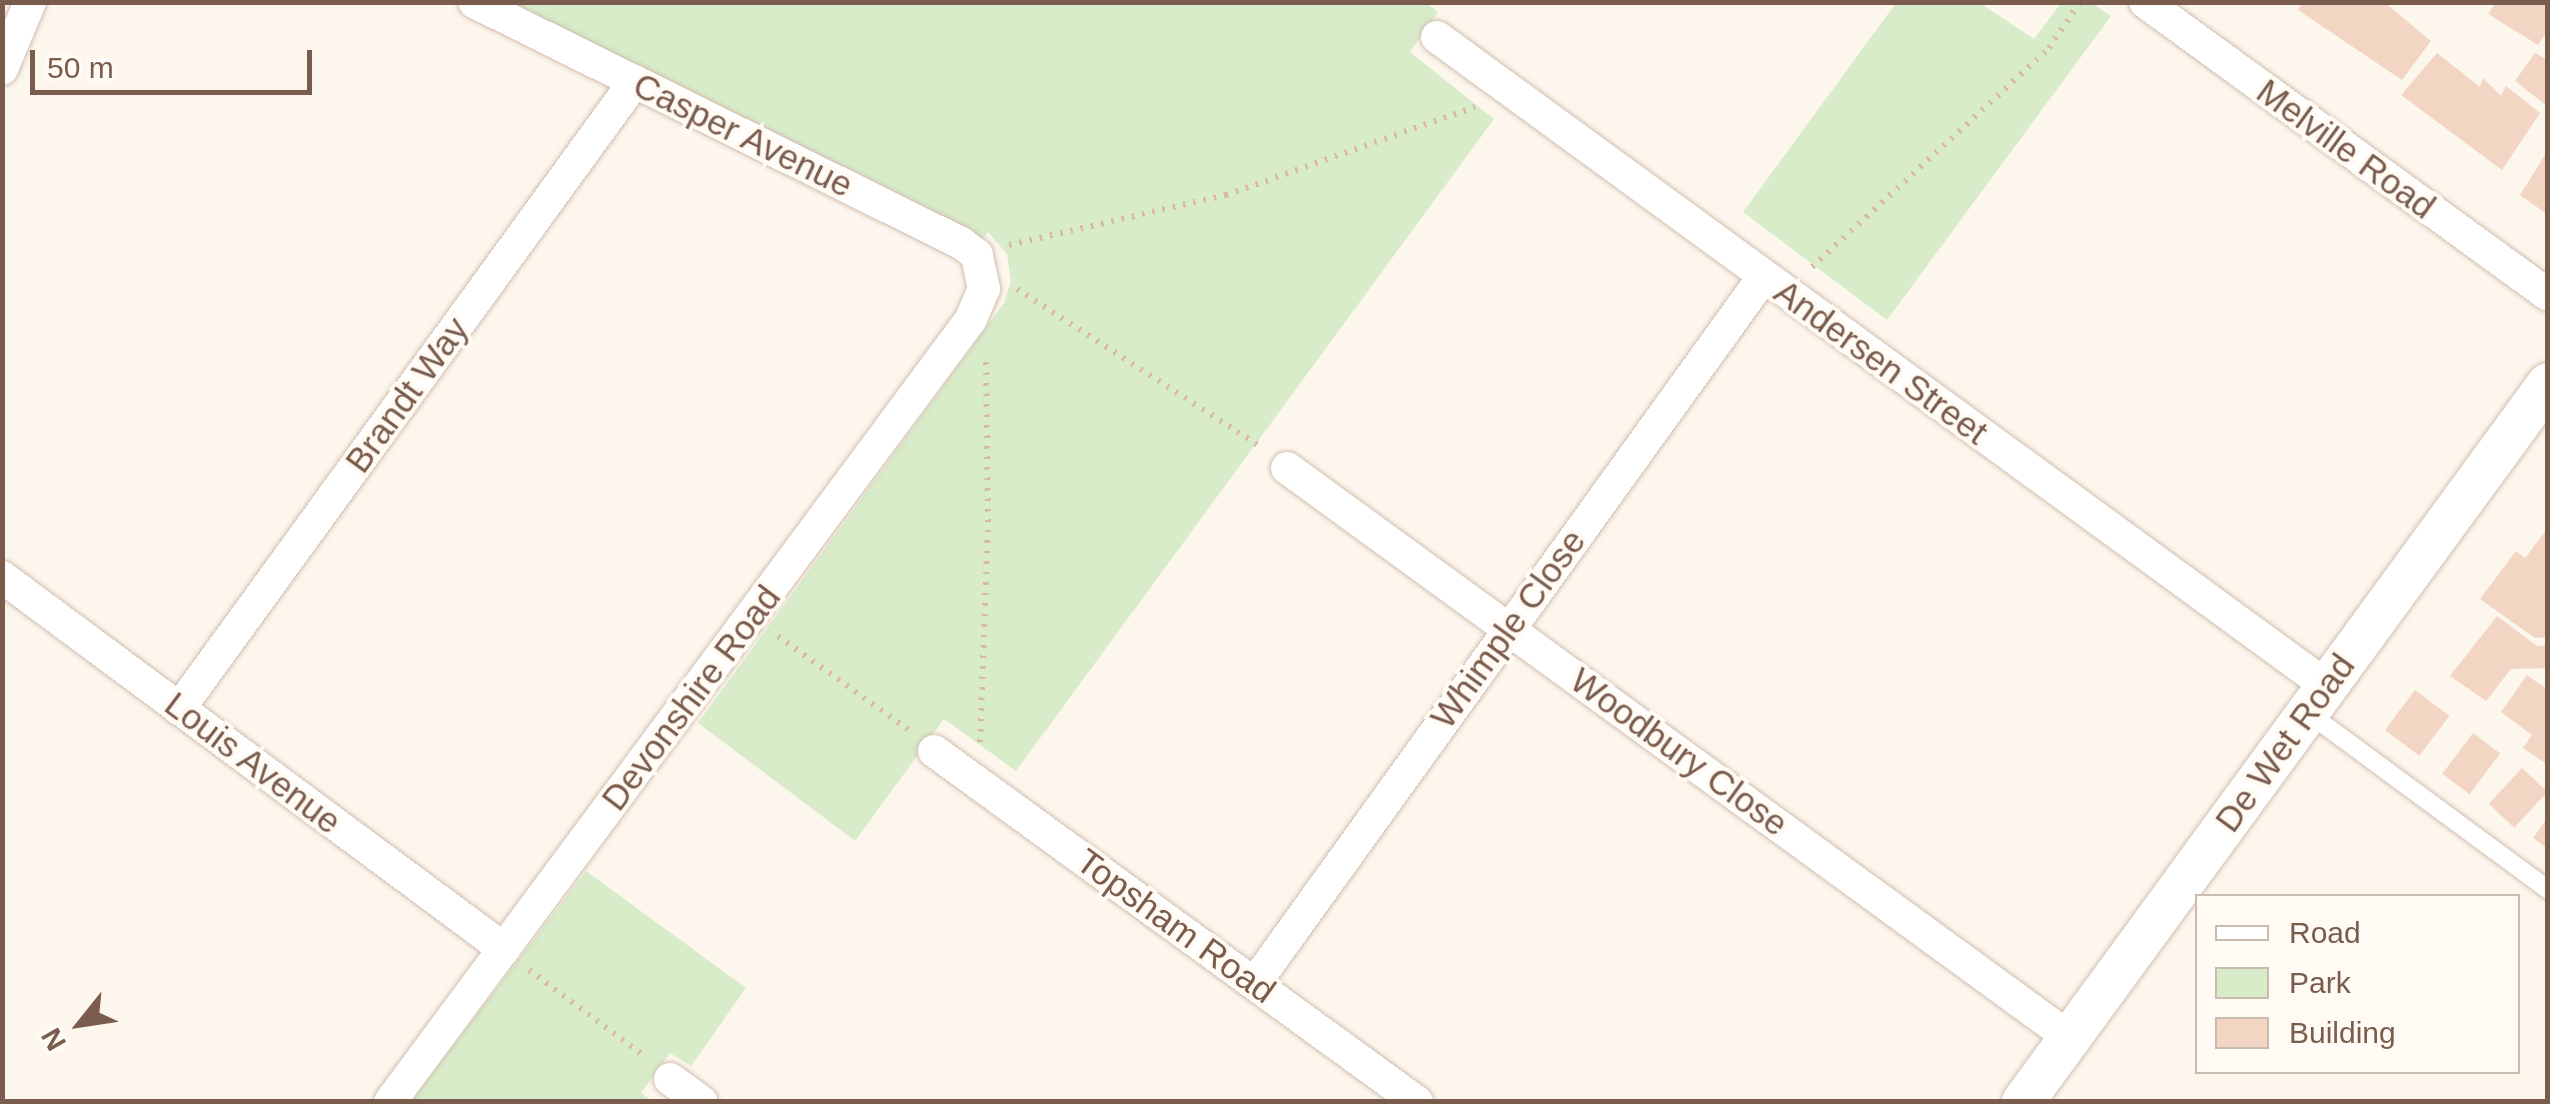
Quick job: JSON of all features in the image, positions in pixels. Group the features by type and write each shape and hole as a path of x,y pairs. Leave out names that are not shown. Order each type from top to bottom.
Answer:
{"street":[{"path":"2,69 30,2"},
{"name":"Casper Avenue","path":"474,2 635,81 979,283"},
{"name":"Melville Road","path":"2146,2 2548,294"},
{"name":"Andersen Street","path":"1437,37 1764,276 2317,699"},
{"name":"Brandt Way","path":"180,709 635,81"},
{"name":"Whimple Close","path":"1254,983 1764,276"},
{"name":"Devonshire Road","path":"390,1102 749,619 979,283"},
{"name":"De Wet Road","path":"2023,1102 2548,384"},
{"name":"Woodbury Close","path":"1287,468 2070,1038"},
{"name":"Louis Avenue","path":"2,578 504,950"},
{"name":"Topsham Road","path":"934,751 1417,1102"},
{"path":"670,1079 702,1102"}],"lane":[{"path":"2317,699 2548,890"}],"path":[{"path":"1790,296 1815,264 2049,48 2080,2"},
{"path":"979,283 1478,106 1506,87"},
{"path":"979,283 1287,468"},
{"path":"968,776 980,742 988,522 986,351 979,283"},
{"path":"749,619 934,751"},
{"path":"504,950 670,1079"}],"green space":[{"path":"458,3 1426,3 1438,12 1410,52 1494,119 1016,771 944,719 855,841 698,723 1004,303 1011,281 1007,254 988,232 970,255"},
{"path":"1896,3 1980,3 2034,39 2061,3 2092,3 2111,16 1887,320 1743,212"},
{"path":"586,871 746,988 691,1066 670,1053 641,1093 653,1101 410,1102"}],"building":[{"path":"2303,2 2384,2 2431,41 2402,80 2298,10"},
{"path":"2496,2 2548,2 2548,30 2538,45 2488,14"},
{"path":"2437,53 2480,87 2483,78 2501,96 2506,86 2540,113 2502,170 2401,95"},
{"path":"2535,53 2548,60 2548,107 2515,81"},
{"path":"2548,150 2548,215 2520,195"},
{"path":"2548,528 2548,637 2535,638 2480,599 2516,551 2525,558"},
{"path":"2497,616 2537,646 2548,645 2548,668 2511,669 2486,701 2450,676"},
{"path":"2527,675 2548,690 2548,765 2523,748 2532,735 2501,712"},
{"path":"2415,690 2449,716 2419,756 2385,730"},
{"path":"2473,733 2500,753 2469,794 2442,774"},
{"path":"2522,768 2548,792 2514,828 2489,804"},
{"path":"2548,817 2548,849 2533,838"}]}
